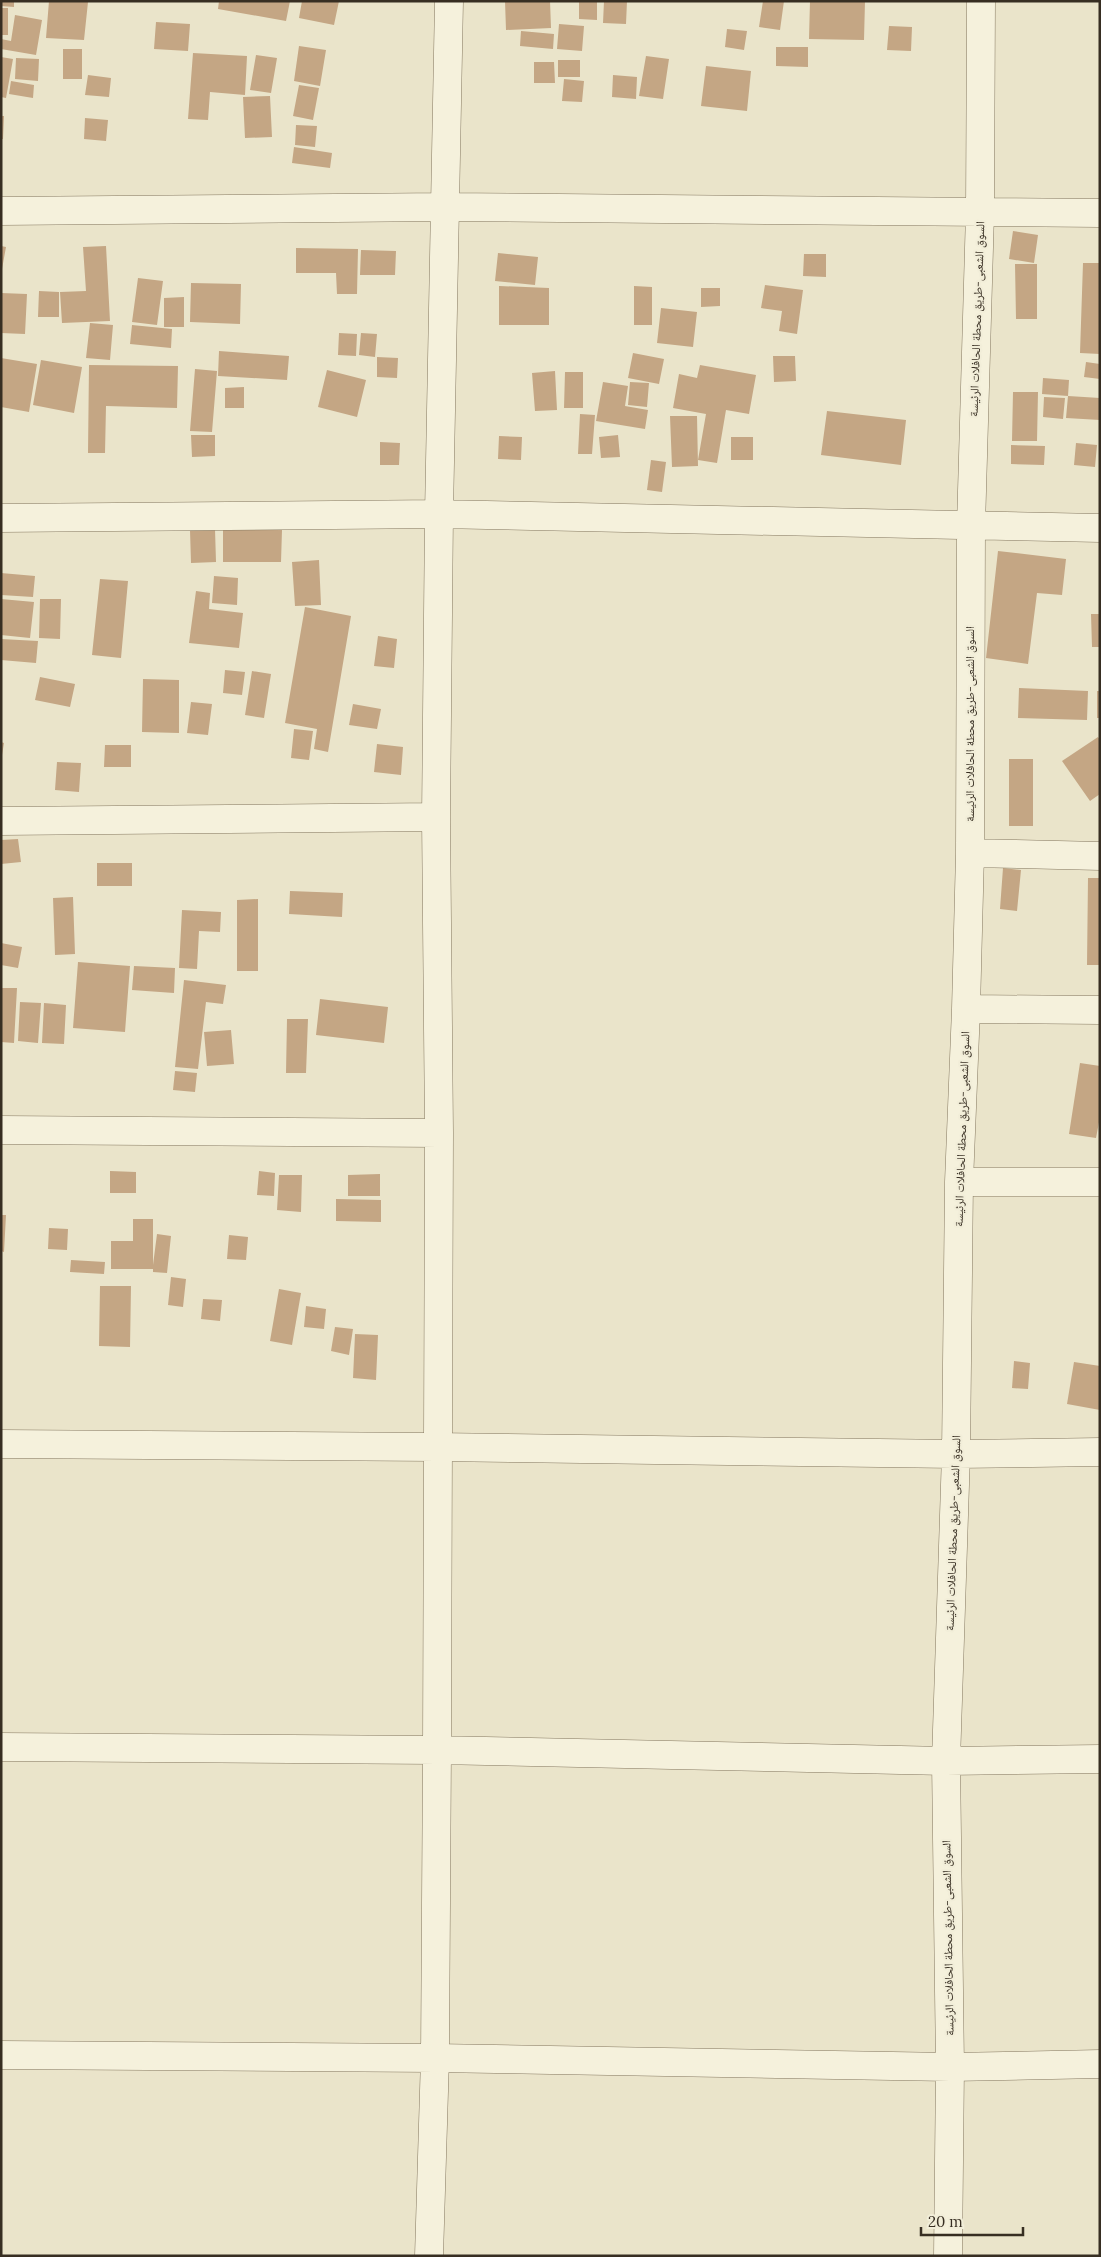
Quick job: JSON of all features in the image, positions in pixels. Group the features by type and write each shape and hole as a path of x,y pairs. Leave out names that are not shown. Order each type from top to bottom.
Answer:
{"street":[{"path":"430,2256 435,2058 437,1750 436,1447 439,1133 436,817 439,514 449,1"},
{"name":"السوق الشعبى-طريق محطة الحافلات الرئيسة","path":"948,2256 950,2067 946,1761 956,1454 959,1182 970,853 971,526 980,213 981,1"},
{"path":"1,211 444,207 1100,213"},
{"path":"1,518 439,514 1100,528"},
{"path":"1,821 436,817"},
{"path":"970,853 1100,856"},
{"path":"966,1009 1100,1010"},
{"path":"1,1130 439,1133"},
{"path":"959,1182 1100,1182"},
{"path":"1,1444 436,1447 956,1454 1100,1452"},
{"path":"1,1747 437,1750 946,1761 1100,1759"},
{"path":"1,2055 435,2058 950,2067 1100,2064"}],"building":[{"path":"1,1 14,1 14,7 1,6"},
{"path":"49,1 88,2 84,40 46,38"},
{"path":"219,1 290,1 286,21 218,9"},
{"path":"302,1 339,1 334,25 299,18"},
{"path":"505,1 550,1 551,28 506,30"},
{"path":"579,1 597,1 597,20 579,19"},
{"path":"604,1 627,1 626,24 603,23"},
{"path":"763,1 784,1 780,30 759,27"},
{"path":"810,1 865,1 864,40 809,39"},
{"path":"1,8 8,8 8,35 1,35"},
{"path":"15,15 42,20 36,55 1,49 1,39 11,41"},
{"path":"156,22 190,24 188,51 154,49"},
{"path":"559,24 584,26 582,51 557,49"},
{"path":"889,26 912,27 911,51 887,50"},
{"path":"727,29 747,31 744,50 725,47"},
{"path":"521,31 554,34 553,49 520,46"},
{"path":"299,46 326,50 320,86 294,81"},
{"path":"776,47 808,47 808,67 776,66"},
{"path":"63,49 82,49 82,79 63,79"},
{"path":"193,53 247,56 245,95 210,92 208,120 188,119"},
{"path":"256,55 277,58 271,93 250,90"},
{"path":"646,56 669,59 663,99 639,96"},
{"path":"1,57 13,59 6,98 1,97"},
{"path":"16,58 39,59 38,81 15,79"},
{"path":"558,60 580,60 580,77 558,77"},
{"path":"534,62 554,62 555,83 534,83"},
{"path":"706,66 751,71 747,111 701,106"},
{"path":"88,75 111,78 109,97 85,95"},
{"path":"613,75 637,77 636,99 612,97"},
{"path":"564,79 584,81 582,102 562,101"},
{"path":"11,81 34,85 33,98 9,94"},
{"path":"299,85 319,88 313,120 293,116"},
{"path":"270,96 272,137 245,138 243,97"},
{"path":"1,116 4,116 3,139 1,139"},
{"path":"85,118 108,120 106,141 84,139"},
{"path":"296,125 317,126 315,147 295,145"},
{"path":"294,147 332,153 330,168 292,163"},
{"path":"1013,231 1038,235 1034,263 1009,259"},
{"path":"1,246 6,247 2,269 1,269"},
{"path":"106,246 110,321 62,323 60,292 86,291 83,247"},
{"path":"296,248 358,249 357,294 337,294 336,273 296,273"},
{"path":"361,250 396,251 395,275 360,275"},
{"path":"498,253 538,257 535,285 495,281"},
{"path":"804,254 826,254 826,277 803,276"},
{"path":"1083,263 1100,263 1100,354 1080,353"},
{"path":"1015,264 1037,264 1037,319 1016,319"},
{"path":"138,278 163,281 157,325 132,322"},
{"path":"191,283 241,284 240,324 190,322"},
{"path":"765,285 803,290 797,334 779,331 782,311 761,308"},
{"path":"499,286 549,288 549,325 499,325"},
{"path":"634,286 652,287 652,325 634,325"},
{"path":"701,288 720,288 720,306 701,307"},
{"path":"39,291 59,292 59,317 38,317"},
{"path":"1,293 27,294 25,334 1,333"},
{"path":"184,297 184,327 164,327 164,298"},
{"path":"661,308 697,312 693,347 657,343"},
{"path":"90,323 113,325 110,360 86,358"},
{"path":"132,325 172,329 171,348 130,344"},
{"path":"339,333 357,334 356,356 338,355"},
{"path":"361,333 377,334 375,357 359,355"},
{"path":"219,351 289,356 287,380 218,376"},
{"path":"633,353 664,359 659,384 628,378"},
{"path":"773,356 795,356 796,381 774,382"},
{"path":"377,357 398,358 397,378 377,377"},
{"path":"1,358 37,364 29,412 1,407"},
{"path":"41,360 82,367 74,413 33,405"},
{"path":"1086,362 1100,364 1100,379 1084,377"},
{"path":"89,365 178,366 177,408 106,406 105,453 88,453"},
{"path":"700,365 756,375 749,414 726,410 717,463 698,460 706,414 673,408 679,374 697,378"},
{"path":"195,369 217,371 212,432 190,431"},
{"path":"327,370 366,380 357,417 318,407"},
{"path":"555,371 557,410 535,411 532,373"},
{"path":"565,372 583,372 583,408 564,408"},
{"path":"1043,378 1069,380 1068,396 1042,394"},
{"path":"603,382 628,386 625,406 648,410 645,429 596,421"},
{"path":"630,382 649,383 647,407 628,405"},
{"path":"244,387 244,408 225,408 225,388"},
{"path":"1013,392 1038,392 1037,441 1012,441"},
{"path":"1068,396 1100,398 1100,420 1066,418"},
{"path":"1044,397 1065,398 1063,419 1043,417"},
{"path":"827,411 906,420 901,465 821,455"},
{"path":"580,414 595,415 592,454 578,454"},
{"path":"670,416 697,416 698,466 672,467"},
{"path":"191,435 215,435 215,456 192,457"},
{"path":"618,435 620,457 601,458 599,437"},
{"path":"499,436 522,437 521,460 498,459"},
{"path":"731,437 753,437 753,460 731,460"},
{"path":"380,442 400,443 399,465 380,465"},
{"path":"1076,443 1097,445 1095,467 1074,465"},
{"path":"1011,445 1045,446 1044,465 1011,464"},
{"path":"651,460 666,462 662,492 647,490"},
{"path":"215,529 216,562 191,563 190,530"},
{"path":"223,530 282,530 281,562 223,562"},
{"path":"998,551 1066,559 1062,595 1037,593 1028,664 986,658"},
{"path":"319,560 321,605 295,606 292,562"},
{"path":"1,573 35,576 33,597 1,595"},
{"path":"214,576 238,578 237,605 212,603"},
{"path":"100,579 128,581 121,658 92,655"},
{"path":"196,591 210,593 209,609 243,613 239,648 189,643"},
{"path":"1,599 34,602 30,638 1,635"},
{"path":"40,599 61,599 60,639 39,638"},
{"path":"305,607 351,616 328,752 314,749 317,729 285,723"},
{"path":"1091,614 1100,614 1100,647 1092,647"},
{"path":"378,636 397,639 394,668 374,666"},
{"path":"1,639 38,641 36,663 1,660"},
{"path":"225,670 245,672 242,695 223,693"},
{"path":"252,671 271,674 264,718 245,715"},
{"path":"40,677 75,684 70,707 35,700"},
{"path":"143,679 179,680 179,733 142,732"},
{"path":"1019,688 1088,691 1087,720 1018,718"},
{"path":"1097,691 1100,691 1100,718 1097,718"},
{"path":"191,702 212,704 208,735 187,733"},
{"path":"353,704 381,709 377,729 349,725"},
{"path":"294,729 313,731 309,760 291,758"},
{"path":"1098,737 1100,740 1100,794 1090,801 1062,761"},
{"path":"1,742 4,743 2,755 1,755"},
{"path":"377,744 403,747 401,775 374,772"},
{"path":"105,745 131,745 131,767 104,767"},
{"path":"1009,759 1033,759 1033,826 1009,826"},
{"path":"57,762 81,763 79,792 55,790"},
{"path":"18,839 21,862 1,864 1,840"},
{"path":"97,863 132,863 132,886 97,886"},
{"path":"1003,868 1021,870 1017,911 1000,909"},
{"path":"1088,878 1100,878 1100,965 1087,965"},
{"path":"290,891 343,893 342,917 289,914"},
{"path":"73,897 75,954 55,955 53,898"},
{"path":"258,899 258,971 237,971 237,900"},
{"path":"182,910 221,912 220,932 199,931 197,969 179,968"},
{"path":"1,943 22,947 18,968 1,965"},
{"path":"78,962 130,966 125,1032 73,1028"},
{"path":"134,966 175,968 174,993 132,990"},
{"path":"184,980 226,985 223,1004 206,1002 198,1069 175,1067"},
{"path":"1,988 17,988 14,1043 1,1042"},
{"path":"320,999 388,1007 384,1043 316,1035"},
{"path":"20,1002 41,1003 38,1043 18,1041"},
{"path":"44,1003 66,1005 64,1044 42,1043"},
{"path":"287,1019 308,1019 306,1073 286,1073"},
{"path":"231,1030 234,1064 207,1066 204,1032"},
{"path":"1080,1063 1100,1066 1100,1117 1096,1138 1069,1134"},
{"path":"175,1071 197,1073 195,1092 173,1090"},
{"path":"110,1171 136,1172 136,1193 110,1193"},
{"path":"259,1171 275,1173 274,1196 257,1195"},
{"path":"380,1174 380,1196 348,1196 348,1175"},
{"path":"279,1175 302,1175 301,1212 277,1210"},
{"path":"336,1199 381,1200 381,1222 336,1221"},
{"path":"1,1215 6,1215 4,1252 1,1251"},
{"path":"133,1219 153,1219 153,1265 157,1234 171,1236 167,1273 153,1272 153,1269 111,1269 111,1241 133,1241"},
{"path":"49,1228 68,1229 67,1250 48,1249"},
{"path":"229,1235 248,1237 246,1260 227,1259"},
{"path":"71,1260 105,1262 104,1274 70,1272"},
{"path":"171,1277 186,1279 183,1307 168,1305"},
{"path":"100,1286 131,1286 130,1347 99,1346"},
{"path":"279,1289 301,1293 292,1345 270,1341"},
{"path":"203,1299 222,1300 220,1321 201,1319"},
{"path":"306,1306 326,1309 324,1329 304,1327"},
{"path":"335,1327 353,1329 349,1355 331,1351"},
{"path":"355,1334 378,1335 376,1380 353,1378"},
{"path":"1014,1361 1030,1363 1028,1389 1012,1388"},
{"path":"1074,1362 1100,1366 1100,1410 1067,1404"}]}
